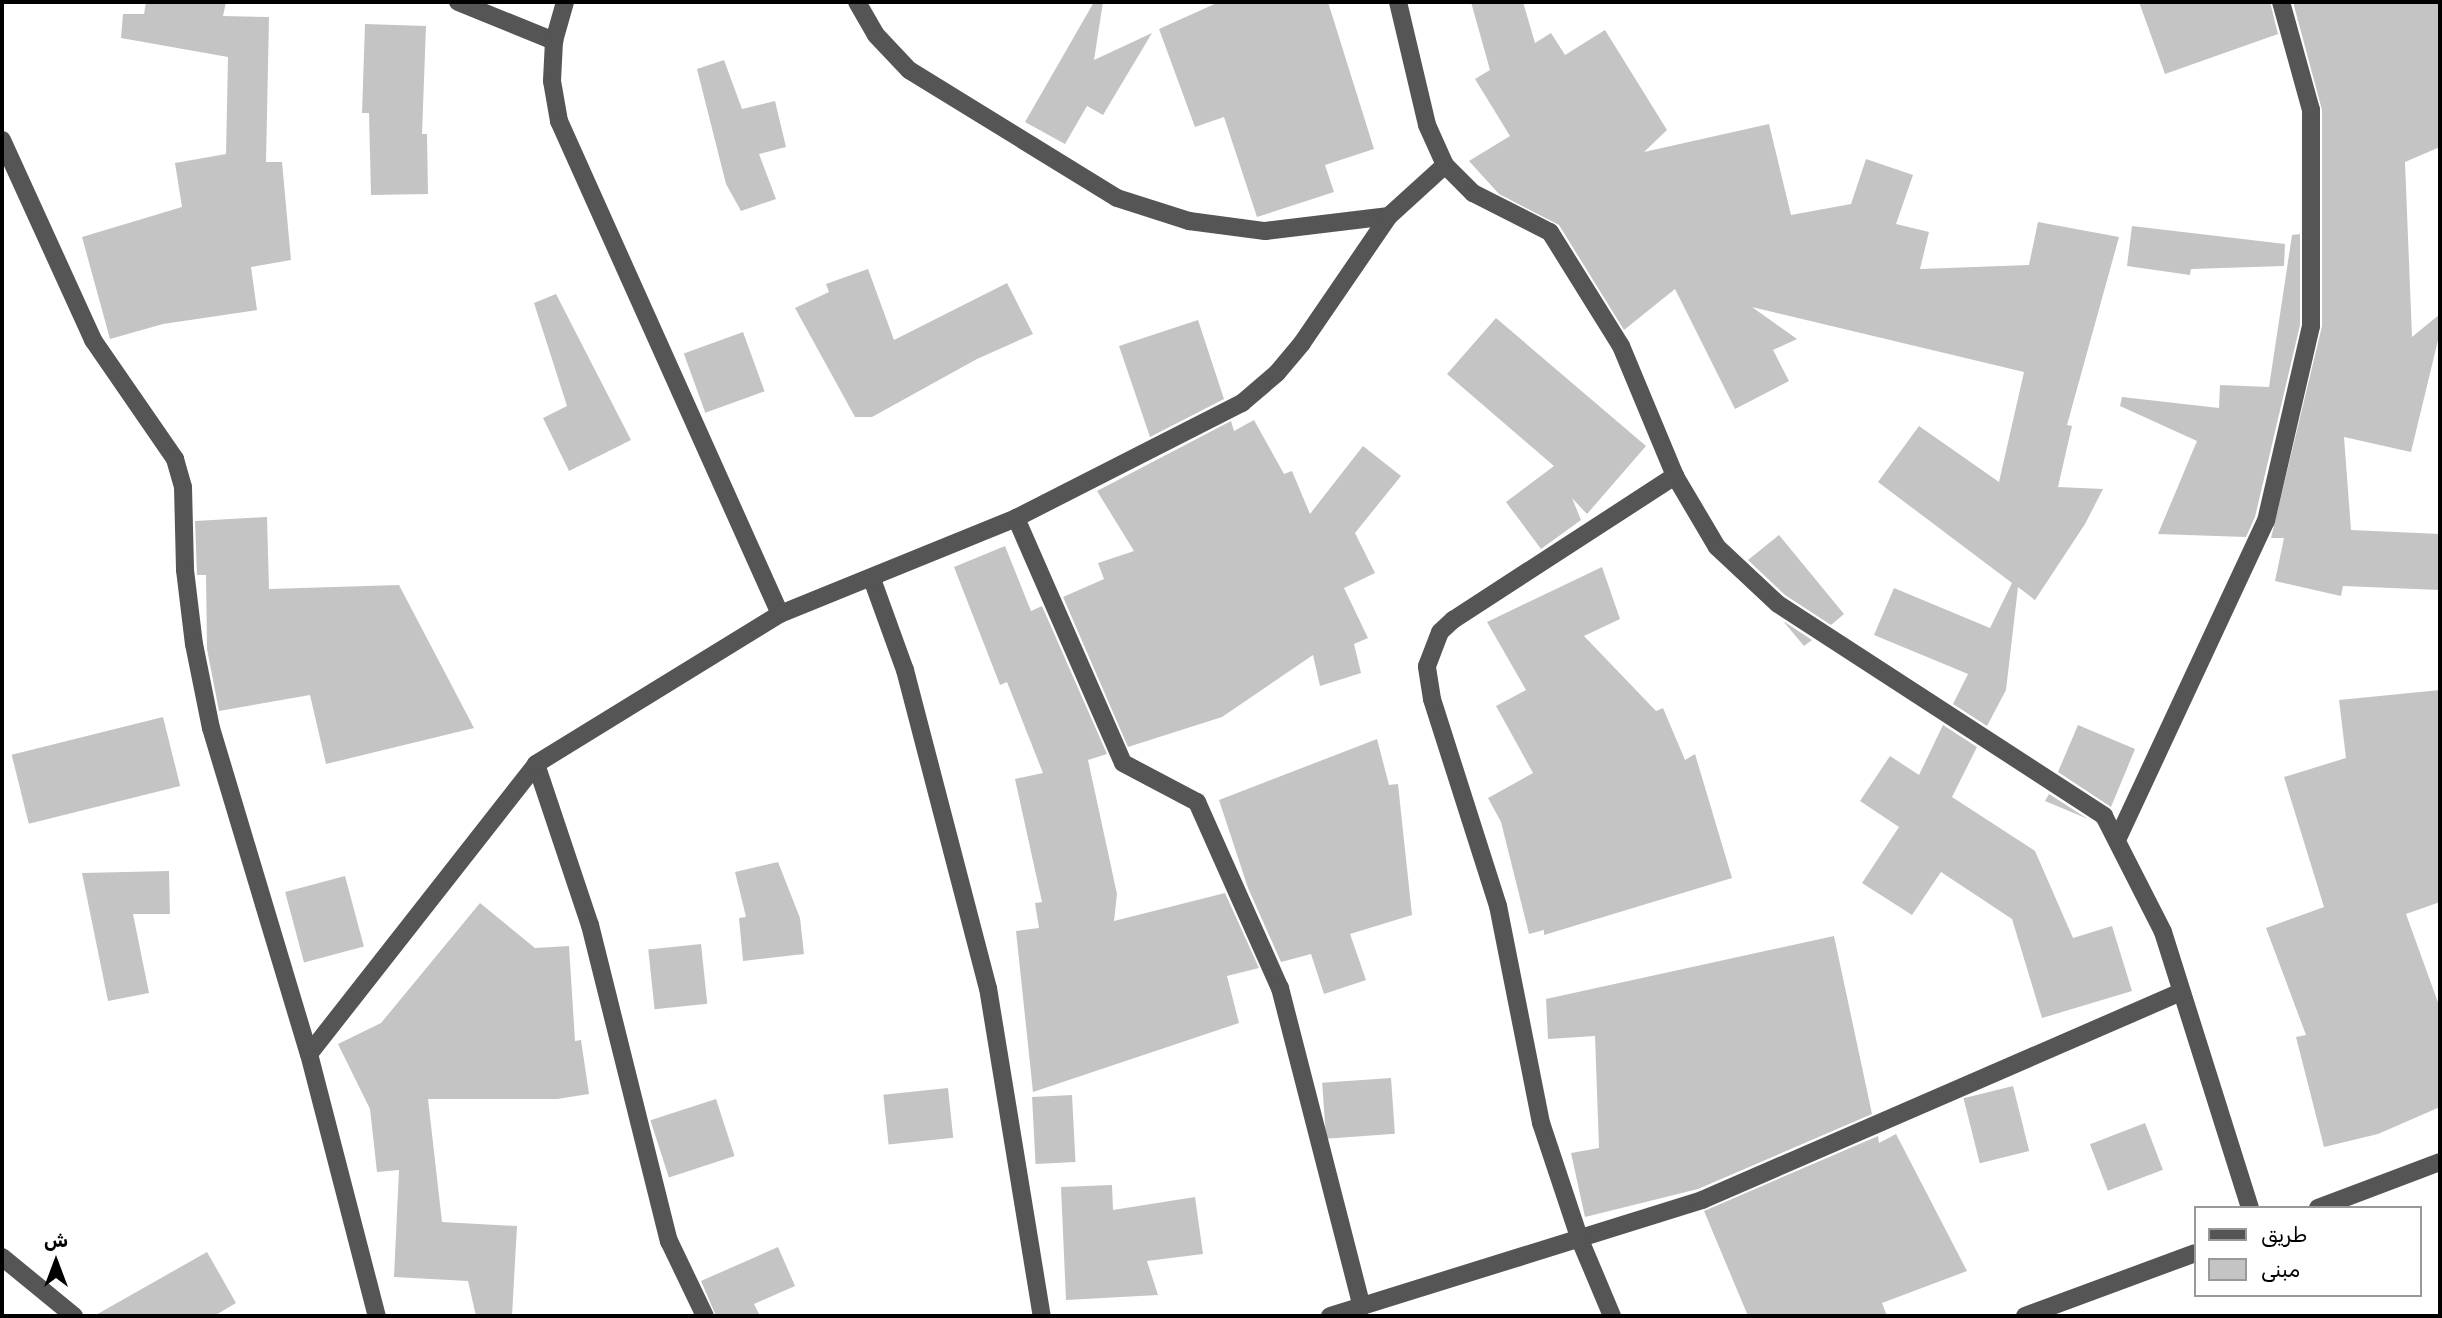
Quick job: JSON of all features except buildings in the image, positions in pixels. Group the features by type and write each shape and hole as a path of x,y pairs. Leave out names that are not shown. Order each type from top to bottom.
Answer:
{"street":[{"path":"458,2 554,41"},
{"path":"565,2 554,41 552,82 559,121 780,614"},
{"path":"857,2 876,35 909,70 1117,198 1189,221 1265,231 1389,216"},
{"path":"1398,2 1427,125 1445,165 1473,193 1550,232 1621,346 1675,476 1717,547 1778,604 2104,816 2163,932 2249,1206"},
{"path":"2117,840 2266,521 2311,326 2311,110 2281,2"},
{"path":"2,140 93,340 175,459 183,487 184,570 194,644 211,728 309,1054 377,1316"},
{"path":"309,1054 536,764 780,614 872,579 1016,518 1242,403 1302,343 1389,216 1445,165"},
{"path":"1612,1316 1580,1240 1541,1124 1498,906 1432,699 1427,666 1440,632 1453,620 1675,476"},
{"path":"1016,518 1123,763 1197,802 1280,989 1362,1307"},
{"path":"872,579 905,670 977,941 1042,1316"},
{"path":"536,764 590,925 669,1241 705,1316"},
{"path":"1330,1316 1702,1200 2181,992"},
{"path":"2323,1206 2440,1163"},
{"path":"2025,1316 2194,1253"},
{"path":"2,1257 74,1316"}]}
